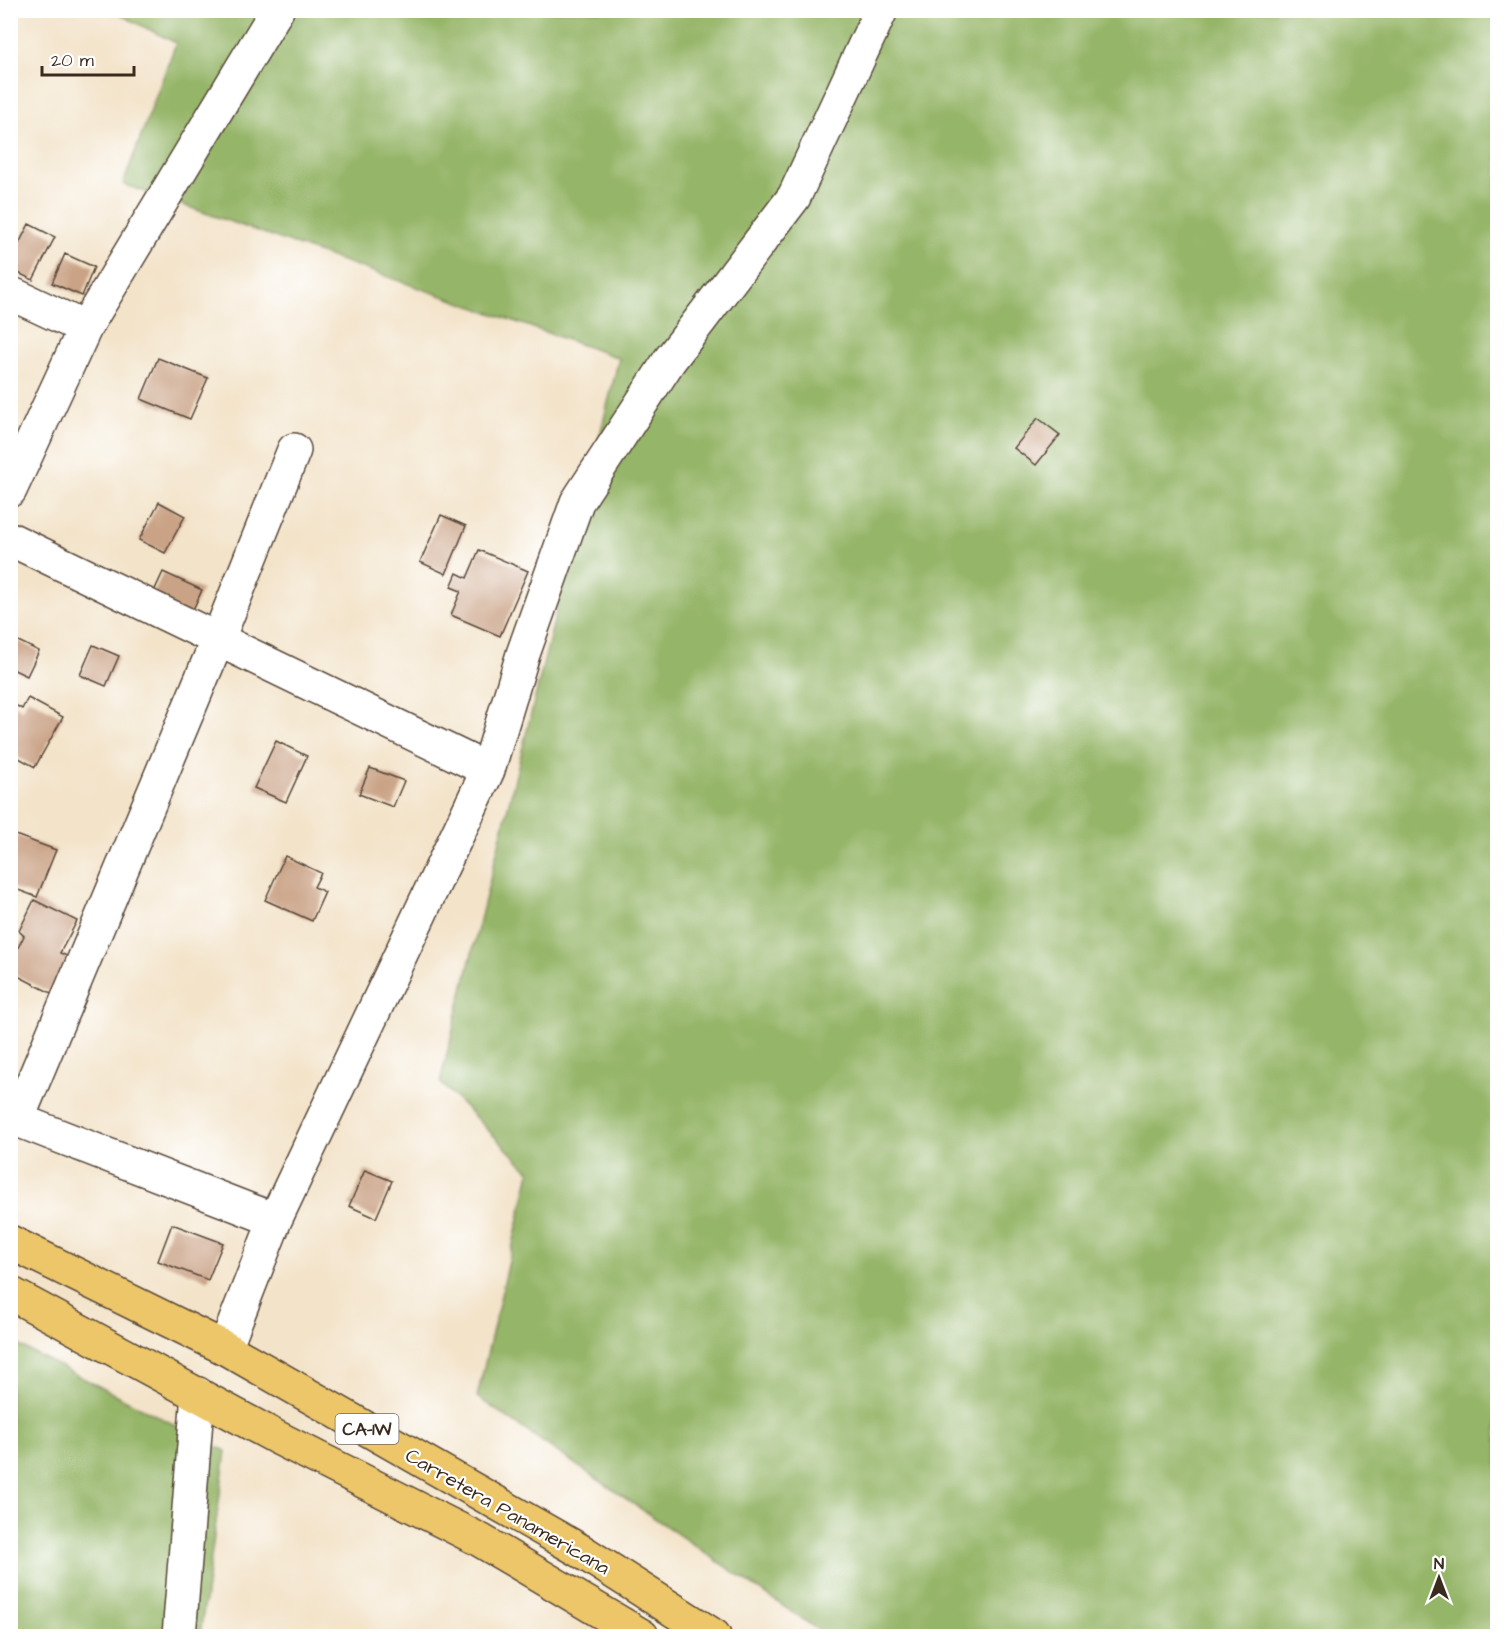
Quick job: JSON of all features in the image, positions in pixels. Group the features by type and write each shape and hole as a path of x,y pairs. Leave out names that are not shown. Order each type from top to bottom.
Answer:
{"highway":[{"name":"Carretera Panamericana","path":"10,1242 225,1348 580,1551 714,1636"},
{"name":"Carretera Panamericana","path":"10,1293 276,1437 480,1540 642,1636"}],"street":[{"path":"10,490 85,328 277,10"},
{"path":"225,1348 275,1220 488,770 523,654 577,502 669,361 794,197 881,10"},
{"path":"10,293 85,328"},
{"path":"275,1220 14,1118 218,639 294,450"},
{"path":"10,539 488,770"},
{"path":"179,1636 198,1394"}],"green space":[{"path":"113,11 1497,11 1497,1636 827,1636 477,1397 530,1172 440,1082 619,358 123,184 176,43"},
{"path":"10,1341 226,1451 200,1636 11,1636"}],"building":[{"path":"29,224 55,237 33,280 10,269 10,261"},
{"path":"65,254 94,267 82,296 52,283"},
{"path":"158,358 208,378 190,419 141,399"},
{"path":"1038,418 1060,435 1036,465 1014,448"},
{"path":"159,502 185,516 165,553 139,540"},
{"path":"441,515 466,526 446,574 420,562"},
{"path":"479,550 528,571 500,636 451,615 461,591 451,587 457,573 467,578"},
{"path":"163,572 202,590 190,616 151,598"},
{"path":"10,637 39,651 27,676 10,668"},
{"path":"93,645 119,656 106,686 80,675"},
{"path":"28,698 63,717 35,767 10,753 10,702 22,709"},
{"path":"276,741 307,756 286,802 254,788"},
{"path":"370,768 404,781 393,807 359,794"},
{"path":"10,833 56,850 37,897 10,887"},
{"path":"285,856 321,873 314,887 325,892 312,921 265,900"},
{"path":"34,900 77,921 60,953 69,957 51,993 10,972 10,963 24,936 19,931"},
{"path":"365,1170 392,1181 376,1218 349,1206"},
{"path":"172,1224 223,1243 208,1280 158,1261"}]}
